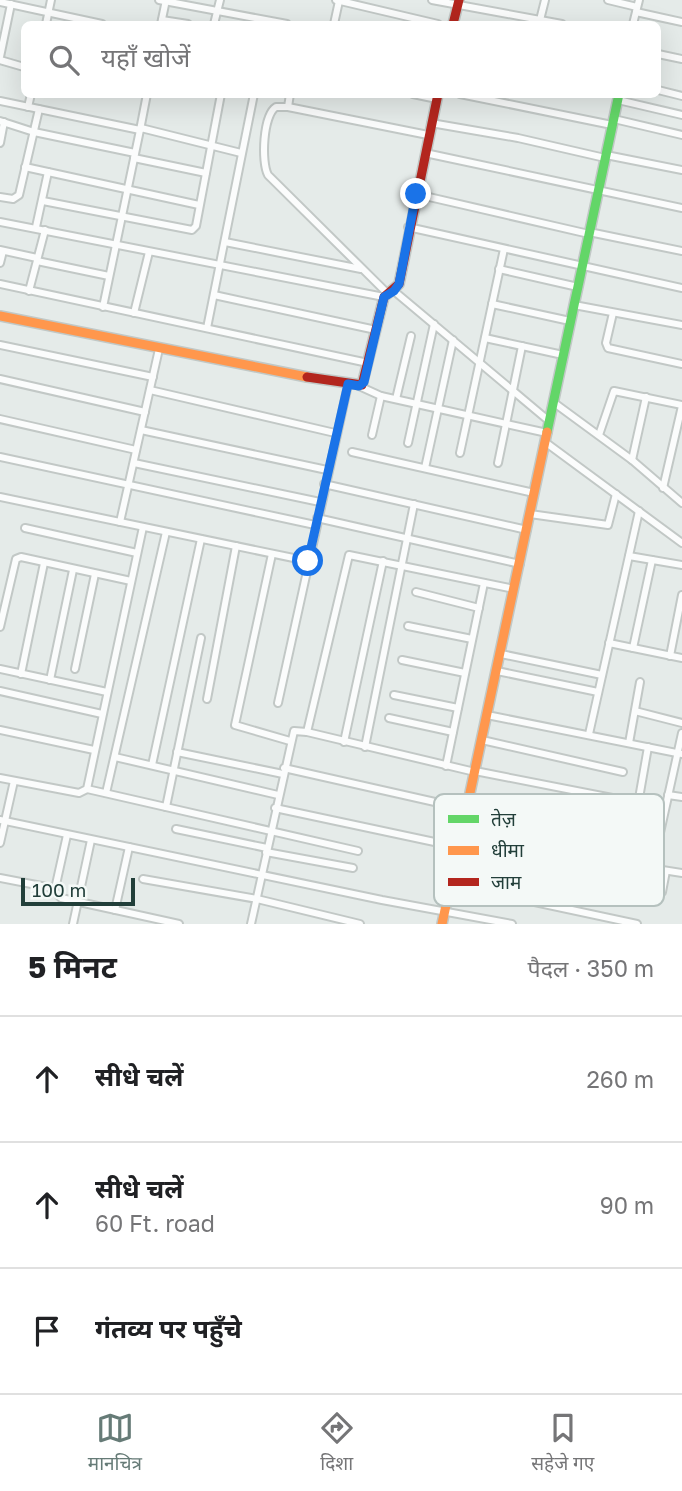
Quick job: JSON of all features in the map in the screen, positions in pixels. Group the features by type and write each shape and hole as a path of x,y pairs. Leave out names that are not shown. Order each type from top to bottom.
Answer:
{"street":[{"path":"46,21 51,0"},
{"path":"215,21 220,0"},
{"path":"334,21 337,0 425,21"},
{"path":"432,0 458,3 535,21"},
{"path":"539,21 545,0"},
{"path":"608,0 637,6 682,22"},
{"path":"162,21 164,1 271,21"},
{"path":"0,2 88,21"},
{"path":"454,21 458,3"},
{"path":"11,4 0,58 21,66"},
{"path":"661,55 682,59"},
{"path":"661,91 682,96"},
{"path":"28,107 30,98"},
{"path":"103,307 145,98"},
{"path":"43,201 192,230 196,226 220,98"},
{"path":"207,328 253,98"},
{"path":"288,107 289,98"},
{"path":"359,386 364,382 376,330 388,294 399,284 408,227 438,98"},
{"path":"482,98 682,135"},
{"path":"470,794 618,98"},
{"path":"622,98 682,115"},
{"path":"0,101 211,144 241,153"},
{"path":"429,135 288,107 271,110 264,168 388,294 434,324 549,421"},
{"path":"0,197 16,198 39,109"},
{"path":"0,143 2,121 33,132 206,173"},
{"path":"432,123 682,170"},
{"path":"425,153 682,208"},
{"path":"25,167 200,205"},
{"path":"36,227 48,172"},
{"path":"416,194 682,251"},
{"path":"0,222 36,227 116,246 388,294"},
{"path":"408,227 682,288"},
{"path":"29,291 45,230"},
{"path":"225,242 363,270"},
{"path":"460,453 504,249"},
{"path":"0,263 1,251 110,276"},
{"path":"134,313 149,252"},
{"path":"499,270 578,287"},
{"path":"0,284 368,363"},
{"path":"214,295 376,330"},
{"path":"492,304 570,321"},
{"path":"574,305 682,324"},
{"path":"613,313 607,334 608,348 682,365"},
{"path":"0,316 359,386 381,396 505,424 546,437 682,542"},
{"path":"408,443 434,324"},
{"path":"396,400 411,336"},
{"path":"485,338 563,355"},
{"path":"425,468 453,340"},
{"path":"0,345 153,377"},
{"path":"498,463 522,346"},
{"path":"120,522 159,349"},
{"path":"0,379 145,412"},
{"path":"278,703 335,433 348,384"},
{"path":"150,390 335,433"},
{"path":"599,435 614,391 682,405 663,488"},
{"path":"372,435 381,396"},
{"path":"632,460 646,397"},
{"path":"553,402 632,460 682,503"},
{"path":"0,419 136,450"},
{"path":"141,430 327,470"},
{"path":"352,452 534,493"},
{"path":"0,457 520,564"},
{"path":"134,463 320,502"},
{"path":"324,484 527,530"},
{"path":"530,514 608,525 617,494"},
{"path":"0,497 308,561"},
{"path":"365,747 414,505"},
{"path":"589,734 639,511"},
{"path":"87,789 143,527"},
{"path":"25,528 137,553"},
{"path":"106,793 166,532"},
{"path":"152,765 201,539"},
{"path":"207,699 236,546"},
{"path":"272,554 235,725 241,729 290,741"},
{"path":"307,732 346,559 354,555 514,589"},
{"path":"629,556 682,565"},
{"path":"0,627 13,562 21,557 131,581"},
{"path":"633,648 652,559"},
{"path":"344,742 383,561"},
{"path":"21,674 44,563"},
{"path":"50,680 74,570"},
{"path":"75,669 95,574"},
{"path":"446,766 484,583"},
{"path":"416,592 479,608"},
{"path":"670,656 682,595"},
{"path":"408,626 472,639"},
{"path":"166,807 201,638"},
{"path":"610,643 682,658"},
{"path":"501,654 602,675"},
{"path":"402,660 465,673"},
{"path":"0,669 107,692"},
{"path":"497,671 598,691"},
{"path":"629,743 640,682"},
{"path":"0,691 102,714"},
{"path":"394,695 458,708"},
{"path":"635,710 682,723"},
{"path":"487,715 680,754"},
{"path":"389,718 453,732"},
{"path":"0,730 94,750"},
{"path":"251,924 294,731 446,766 592,794"},
{"path":"664,814 680,754 682,733"},
{"path":"482,740 622,772"},
{"path":"640,794 648,747"},
{"path":"177,752 434,802"},
{"path":"115,757 278,795"},
{"path":"0,778 79,793 87,789 358,850"},
{"path":"0,843 2,821 14,781"},
{"path":"668,795 682,797"},
{"path":"275,808 434,845"},
{"path":"2,821 415,907 445,910 512,924"},
{"path":"176,829 354,868"},
{"path":"67,835 55,889 58,897 115,910 142,920 174,924"},
{"path":"73,924 91,839"},
{"path":"115,910 129,848"},
{"path":"664,885 666,871 682,873"},
{"path":"0,878 55,889"},
{"path":"143,879 257,900 360,924"},
{"path":"442,924 446,906"},
{"path":"553,906 637,924"}],"traffic: fast":[{"path":"547,432 618,98"}],"traffic: slow":[{"path":"0,316 307,377"},
{"path":"470,794 547,432"},
{"path":"442,924 446,906"}],"traffic: jam":[{"path":"454,21 459,0"},
{"path":"307,377 362,385 384,297 399,284 437,98"}],"route":[{"path":"308,561 348,384 359,386 364,382 384,297 399,284 416,194"}]}
